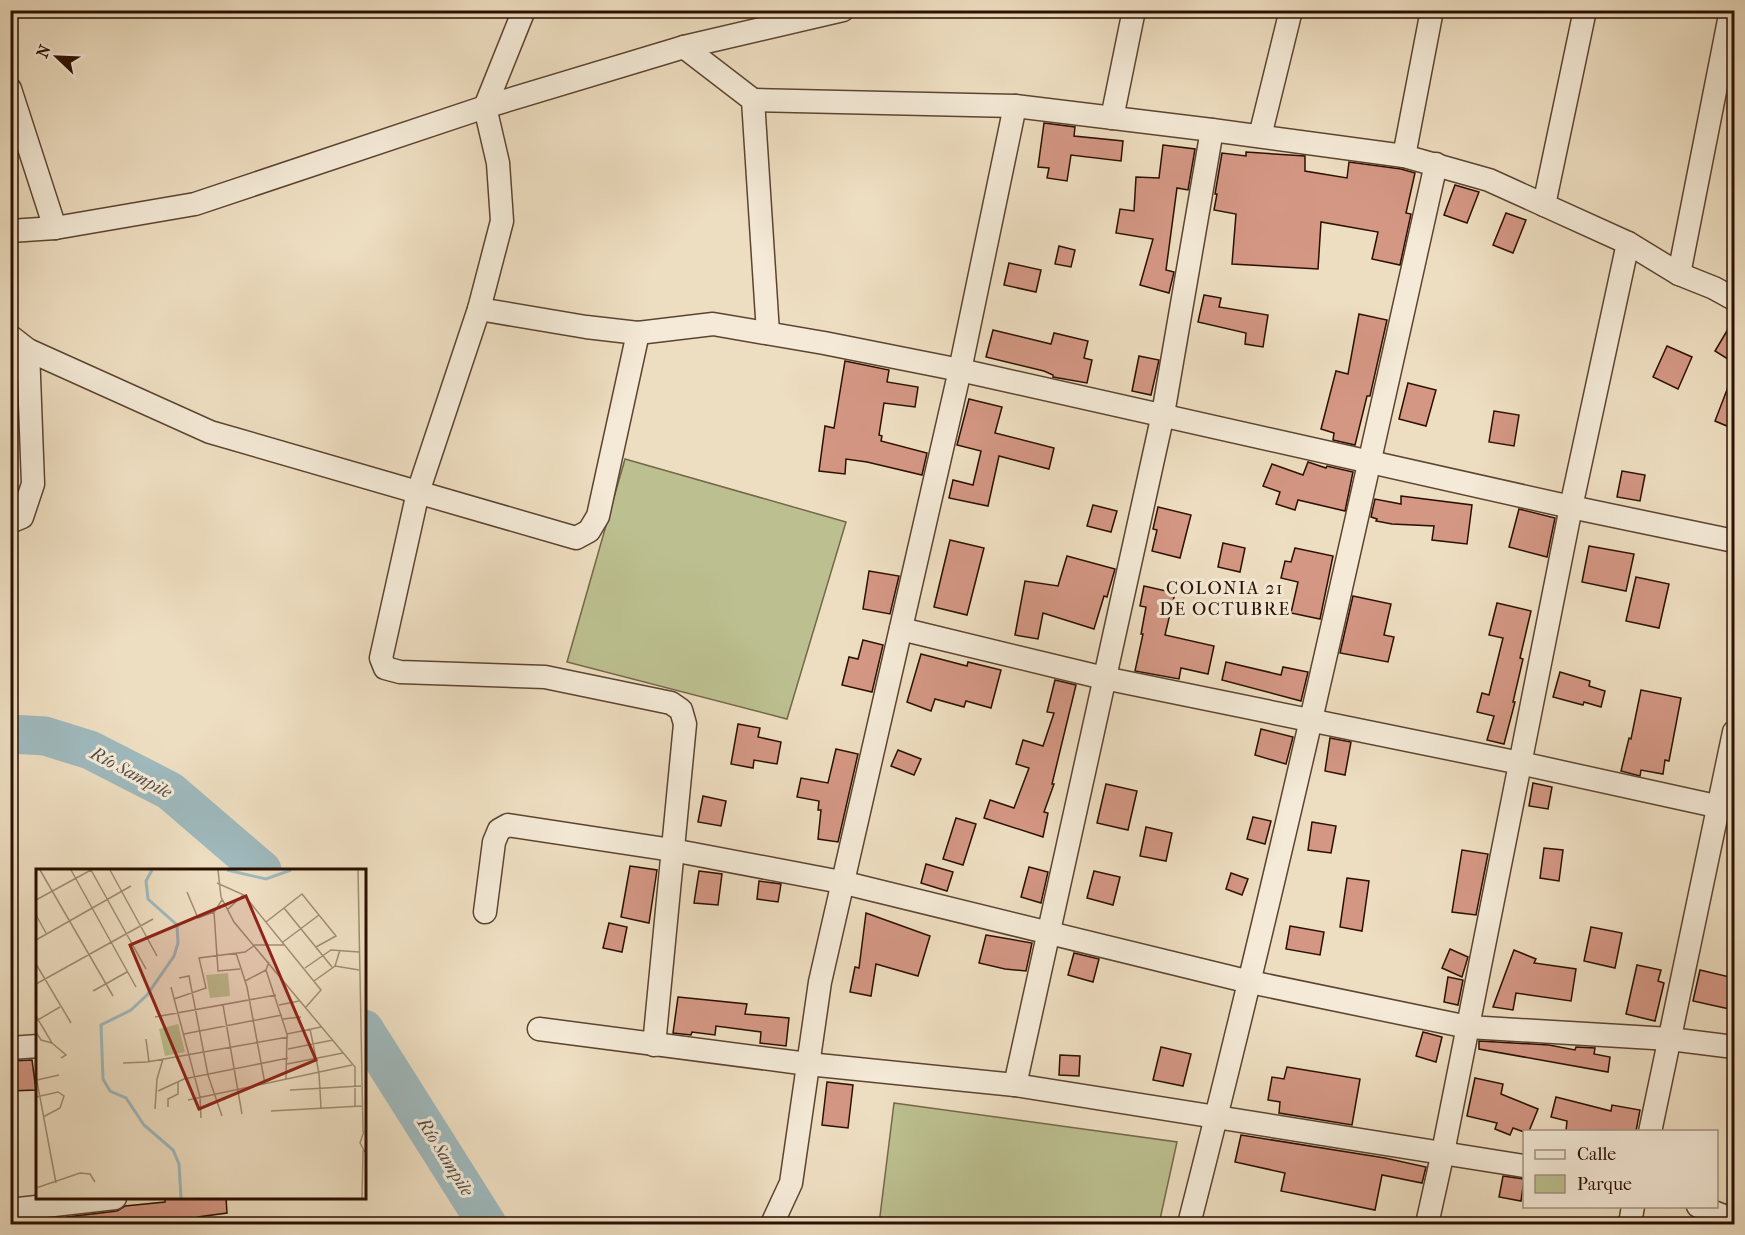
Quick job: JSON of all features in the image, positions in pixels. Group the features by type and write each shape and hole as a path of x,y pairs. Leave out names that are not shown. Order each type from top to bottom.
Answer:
{"street":[{"path":"524,10 485,107 498,163 502,221 479,309 418,492 381,658 385,668 400,672 545,677 671,703 681,710 685,724 654,1046"},
{"path":"10,231 55,228 195,204 485,107 684,47 843,10"},
{"path":"1112,117 1134,10"},
{"path":"1260,136 1291,10"},
{"path":"1404,156 1432,10"},
{"path":"1544,205 1585,10"},
{"path":"1679,274 1731,10"},
{"path":"684,47 753,100 1016,106 1404,156 1489,180 1628,243 1679,274 1714,288 1734,300"},
{"path":"10,89 55,228"},
{"path":"753,100 768,333"},
{"path":"772,1224 791,1183 820,982 841,882 960,370 1016,106"},
{"path":"1015,1085 1163,414 1212,130"},
{"path":"1189,1224 1250,982 1311,722 1436,164"},
{"path":"1427,1224 1571,507 1628,243"},
{"path":"479,309 586,327 638,333 713,324 768,333 960,370 1571,507 1734,541"},
{"path":"19,343 210,432 576,538 589,531 598,516 638,333"},
{"path":"10,522 21,517 33,484 19,343"},
{"path":"901,629 1104,678 1520,763 1727,809"},
{"path":"1650,1130 1670,1039 1727,809 1734,732"},
{"path":"485,912 494,842 500,830 508,825 672,850 841,882 1250,982 1468,1027 1670,1039 1734,1047"},
{"path":"539,1029 654,1046 1015,1085 1523,1166"},
{"path":"10,1048 36,1046"},
{"path":"10,1210 99,1199"},
{"path":"1630,1224 1634,1208"},
{"path":"1703,1208 1734,1220"}],"green space":[{"path":"625,459 846,522 787,719 567,662"},
{"path":"894,1103 1177,1142 1159,1224 879,1224"}],"building":[{"path":"1044,123 1075,127 1074,136 1123,141 1121,161 1071,155 1067,181 1047,178 1049,168 1038,167"},
{"path":"1163,145 1195,149 1188,190 1177,188 1166,270 1174,272 1169,293 1140,285 1153,239 1116,233 1120,209 1134,211 1136,177 1159,178"},
{"path":"1246,152 1305,156 1305,171 1347,178 1349,162 1415,173 1406,213 1411,214 1400,265 1372,259 1378,232 1321,222 1318,269 1232,264 1236,214 1214,210 1217,194 1215,194 1222,153 1246,156"},
{"path":"1455,185 1479,192 1467,223 1444,215"},
{"path":"1506,213 1526,220 1513,253 1493,245"},
{"path":"1059,246 1075,250 1071,267 1055,264"},
{"path":"1009,263 1041,270 1036,292 1004,285"},
{"path":"1204,295 1221,298 1219,307 1268,315 1263,347 1245,344 1246,333 1198,322"},
{"path":"1359,314 1387,320 1370,396 1367,396 1355,445 1333,440 1334,433 1321,429 1336,371 1348,374"},
{"path":"1734,319 1734,363 1715,351"},
{"path":"993,330 1051,344 1054,333 1088,341 1084,358 1092,360 1087,383 1053,377 1044,371 986,357"},
{"path":"1667,346 1692,357 1678,389 1653,377"},
{"path":"1139,356 1159,360 1151,395 1132,391"},
{"path":"845,361 889,370 887,382 918,387 915,407 884,403 879,435 882,436 881,441 927,453 922,475 846,459 845,474 819,471 825,426 834,428"},
{"path":"1734,375 1734,429 1715,421"},
{"path":"1408,383 1436,390 1426,426 1399,419"},
{"path":"969,399 1002,407 995,433 1054,448 1049,469 999,456 988,506 949,498 953,480 973,485 981,451 957,445"},
{"path":"1494,411 1519,415 1514,446 1489,442"},
{"path":"1308,462 1326,468 1327,466 1353,472 1345,511 1298,500 1295,510 1276,504 1280,492 1263,486 1272,464 1303,475"},
{"path":"1622,471 1645,475 1640,501 1617,497"},
{"path":"1401,496 1472,505 1467,544 1432,540 1434,526 1392,524 1376,521 1377,519 1371,517 1375,499 1401,504"},
{"path":"1093,505 1117,511 1111,532 1087,526"},
{"path":"1158,507 1191,515 1180,558 1152,551 1157,530 1153,529"},
{"path":"1519,509 1555,518 1547,557 1509,547"},
{"path":"950,540 984,548 967,615 934,607"},
{"path":"1223,543 1245,548 1240,572 1218,567"},
{"path":"1589,546 1634,554 1626,591 1582,582"},
{"path":"1295,548 1333,556 1320,619 1291,613 1298,582 1281,578 1285,561 1291,562"},
{"path":"1067,556 1115,569 1094,629 1043,613 1038,639 1015,635 1025,581 1058,586"},
{"path":"869,571 899,576 890,614 863,609"},
{"path":"1636,577 1669,584 1659,628 1626,621"},
{"path":"1144,586 1175,593 1165,635 1214,646 1208,674 1181,668 1179,679 1135,671 1146,607 1140,606"},
{"path":"1353,596 1391,604 1384,635 1394,637 1388,662 1340,653"},
{"path":"1497,603 1531,611 1520,658 1523,659 1513,702 1515,702 1504,744 1487,740 1494,716 1477,712 1482,693 1489,695 1503,638 1489,635"},
{"path":"863,640 883,645 872,692 842,685 849,657 858,659"},
{"path":"921,654 967,666 968,662 1001,670 991,708 966,701 964,707 935,699 931,711 907,702"},
{"path":"1226,662 1281,675 1283,667 1308,672 1301,701 1222,680"},
{"path":"1560,672 1590,681 1589,686 1605,691 1601,707 1553,697"},
{"path":"1055,680 1076,685 1052,784 1054,784 1044,812 1048,813 1043,837 984,818 990,800 1014,808 1029,768 1016,764 1023,740 1043,746 1054,713 1047,712"},
{"path":"1641,690 1681,698 1669,761 1665,760 1663,774 1641,770 1640,776 1621,771 1629,738 1631,739"},
{"path":"738,724 760,728 758,737 781,742 777,764 754,760 753,768 731,764"},
{"path":"1261,729 1293,737 1286,764 1255,755"},
{"path":"1330,738 1351,742 1345,775 1325,771"},
{"path":"836,749 858,754 838,842 818,839 821,810 818,810 819,801 797,797 801,778 828,783"},
{"path":"898,750 921,759 914,775 891,766"},
{"path":"1533,783 1552,787 1548,809 1529,806"},
{"path":"1106,784 1137,791 1128,830 1097,823"},
{"path":"703,796 726,801 721,826 698,822"},
{"path":"1253,817 1271,821 1265,844 1247,839"},
{"path":"956,818 976,824 963,865 943,859"},
{"path":"1312,822 1336,826 1331,853 1308,850"},
{"path":"1146,827 1172,833 1166,861 1140,856"},
{"path":"1544,848 1563,850 1559,881 1540,878"},
{"path":"1462,850 1488,854 1476,915 1452,912"},
{"path":"926,864 953,872 947,891 921,883"},
{"path":"630,866 657,870 649,923 621,917"},
{"path":"1029,867 1048,872 1041,903 1021,897"},
{"path":"699,871 722,874 718,905 694,903"},
{"path":"1094,871 1120,877 1113,905 1087,898"},
{"path":"1231,873 1248,879 1242,895 1226,889"},
{"path":"1347,878 1369,881 1362,931 1340,927"},
{"path":"759,881 781,884 778,902 757,899"},
{"path":"866,913 930,936 918,976 876,964 871,996 850,992 855,967 859,968"},
{"path":"609,923 627,927 622,952 603,948"},
{"path":"1290,926 1324,932 1320,955 1286,949"},
{"path":"1591,927 1622,933 1615,968 1584,961"},
{"path":"986,935 1032,943 1026,971 979,963"},
{"path":"1450,949 1468,957 1462,977 1442,968"},
{"path":"1514,950 1536,959 1534,963 1576,969 1571,1001 1516,993 1513,1010 1493,1007"},
{"path":"1074,953 1099,959 1093,982 1068,975"},
{"path":"1637,965 1661,970 1658,981 1664,983 1655,1021 1626,1014"},
{"path":"1700,970 1734,978 1734,1010 1693,1001"},
{"path":"1448,977 1463,980 1458,1005 1444,1002"},
{"path":"678,997 747,1004 745,1014 789,1018 786,1046 760,1043 761,1032 716,1026 715,1035 692,1032 691,1035 673,1033"},
{"path":"1423,1032 1442,1037 1436,1062 1416,1056"},
{"path":"1479,1041 1549,1045 1575,1050 1576,1047 1595,1048 1594,1054 1610,1057 1608,1072 1479,1049"},
{"path":"1161,1047 1191,1054 1183,1086 1153,1080"},
{"path":"1060,1055 1080,1056 1079,1076 1059,1075"},
{"path":"32,1060 36,1090 10,1091 10,1061"},
{"path":"1287,1067 1360,1079 1352,1125 1279,1113 1280,1102 1268,1100 1272,1077 1284,1079"},
{"path":"1475,1078 1503,1084 1501,1094 1538,1109 1529,1130 1523,1132 1513,1128 1510,1135 1495,1129 1497,1123 1467,1116"},
{"path":"827,1082 853,1085 848,1128 822,1125"},
{"path":"1556,1097 1611,1111 1612,1105 1640,1110 1636,1130 1566,1130 1567,1121 1551,1117"},
{"path":"1241,1135 1385,1158 1426,1167 1422,1183 1382,1175 1375,1210 1281,1191 1285,1173 1235,1162"},
{"path":"1503,1176 1523,1179 1521,1201 1499,1197"},
{"path":"165,1199 226,1199 227,1213 198,1217 198,1221 157,1219 158,1224 68,1224 67,1217 117,1211 125,1206 165,1202"}],"waterway":[{"name":"Río Sampile","path":"10,734 45,736 90,750 170,791 261,869"},
{"name":"Río Sampile","path":"366,1032 487,1224"}],"district":[{"name":"COLONIA 21 DE OCTUBRE","path":"1225,598"}]}
